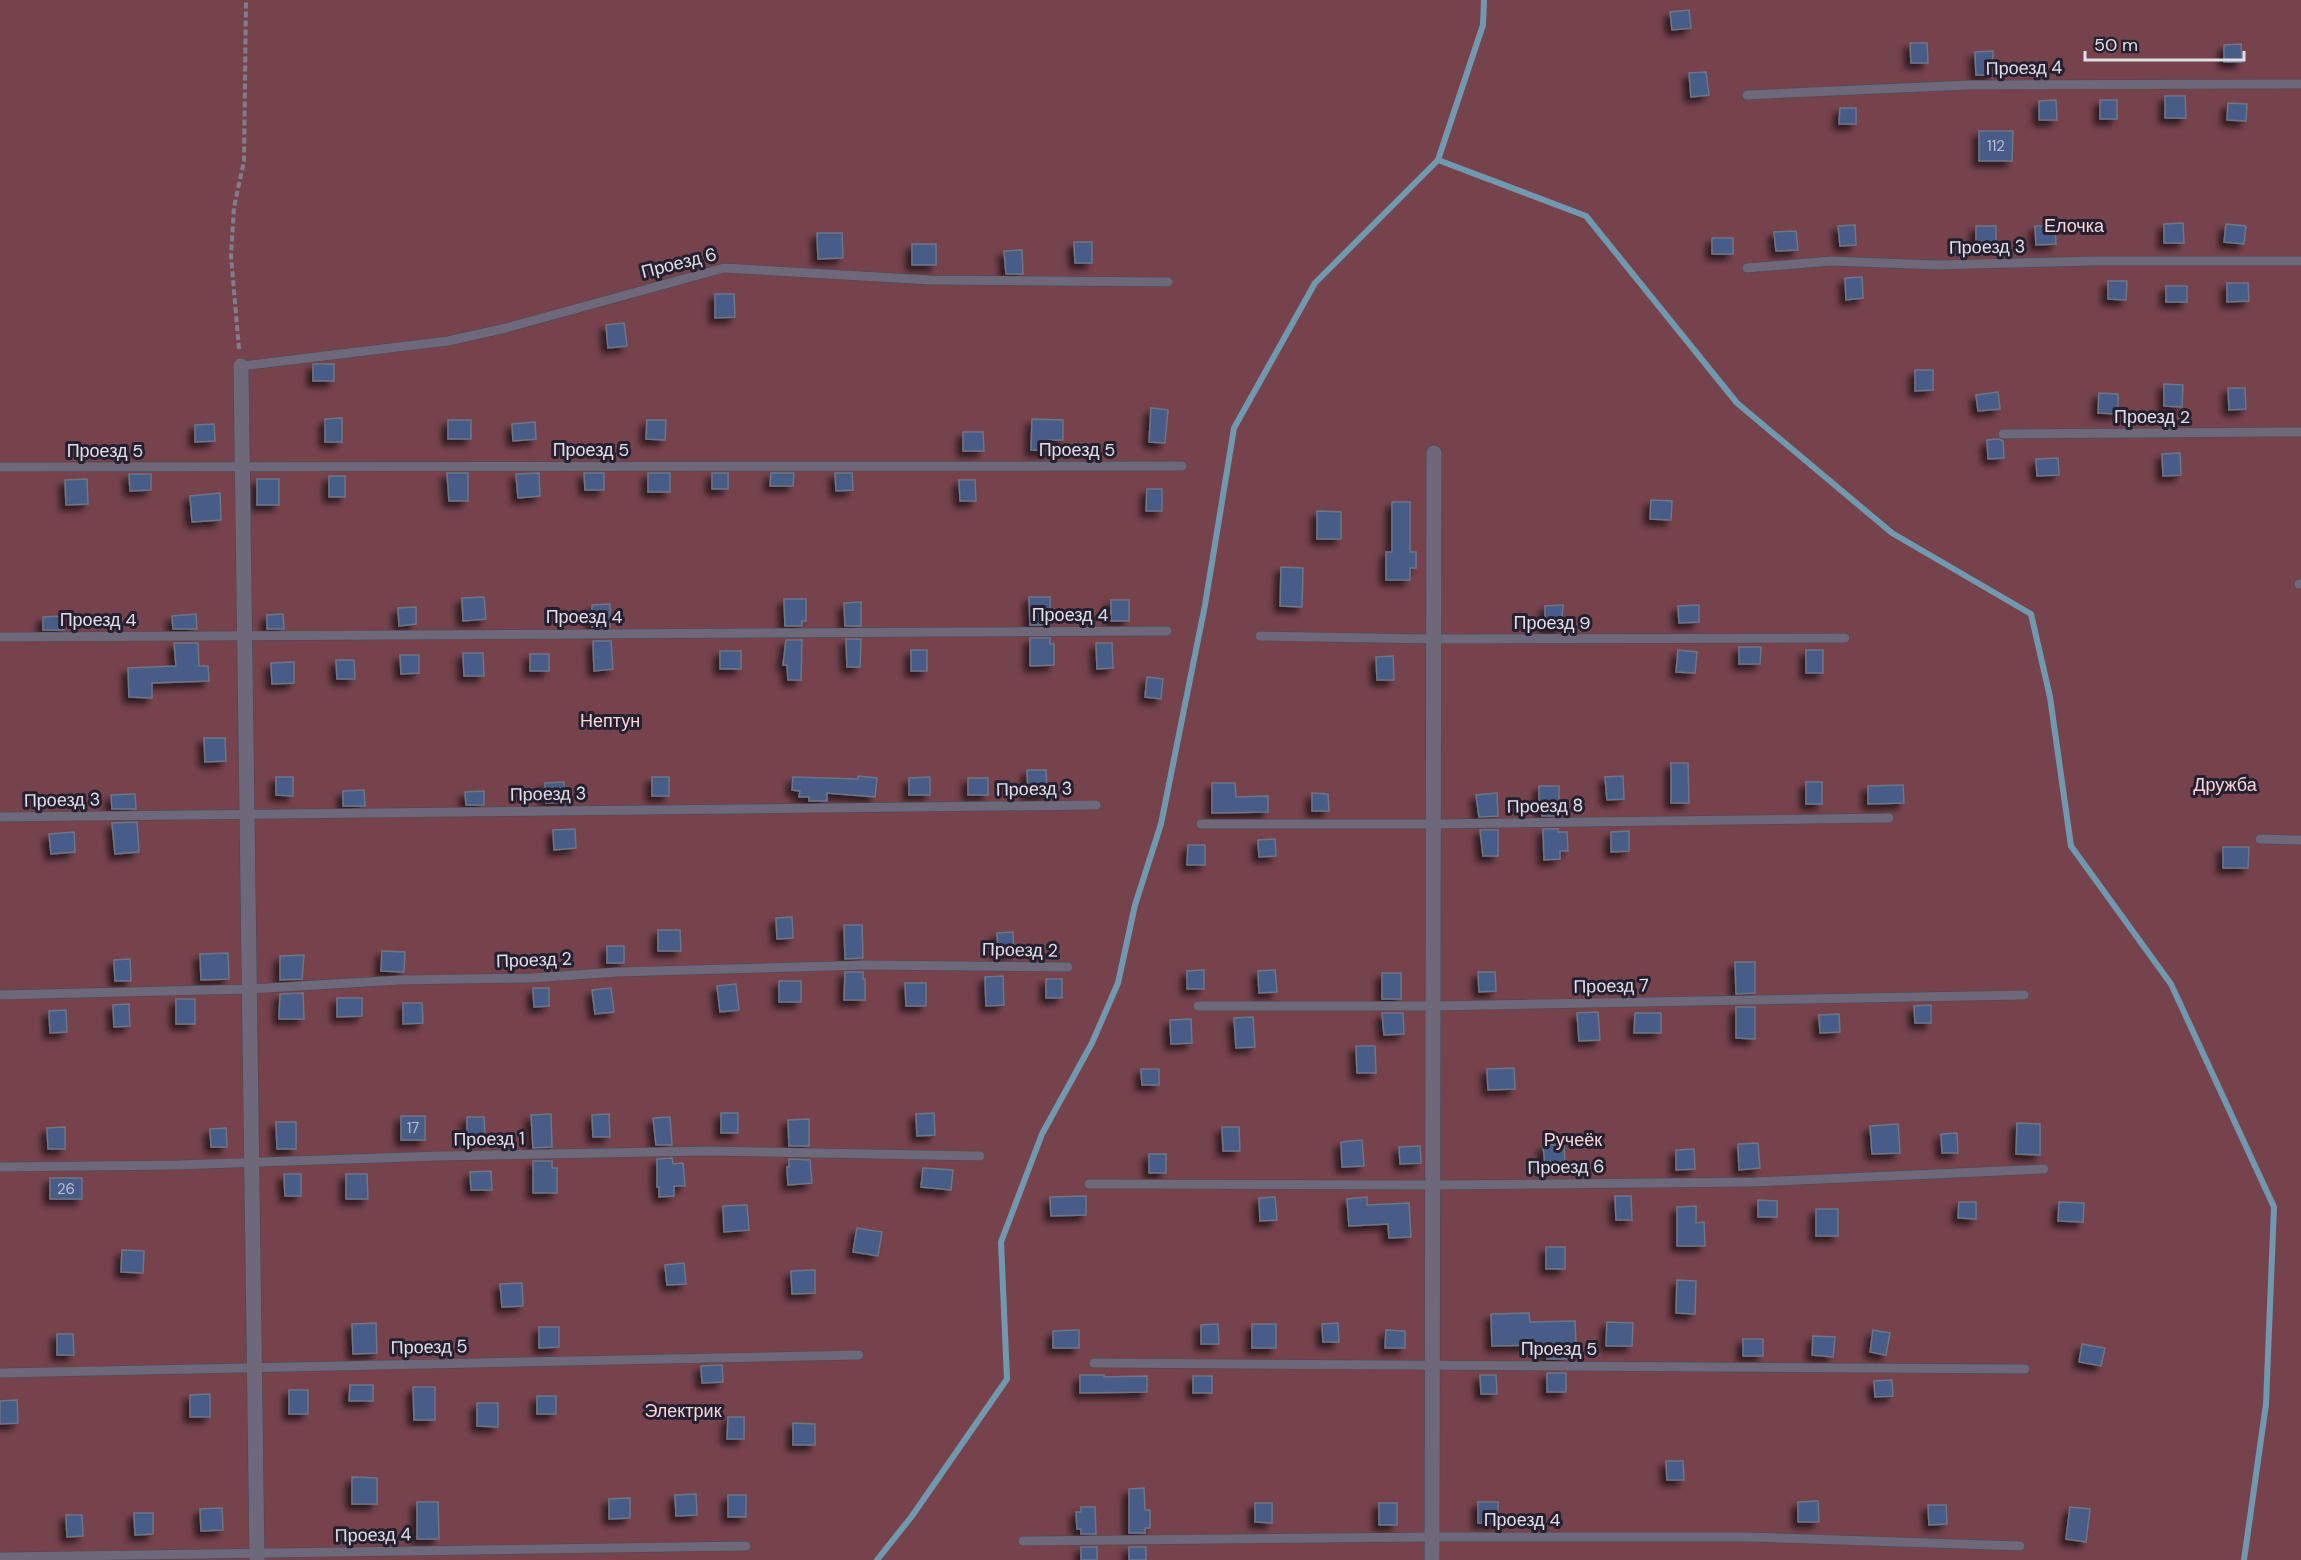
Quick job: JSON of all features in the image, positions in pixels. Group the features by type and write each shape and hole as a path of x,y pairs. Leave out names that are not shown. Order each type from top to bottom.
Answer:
{"street":[{"path":"241,366 257,1556"},
{"path":"1432,1560 1434,453"}],"lane":[{"name":"Проезд 4","path":"1747,95 1969,85 2301,84"},
{"name":"Проезд 3","path":"1747,267 1831,261 1936,265 2094,261 2301,261"},
{"name":"Проезд 6","path":"241,366 448,341 506,328 724,268 930,280 1168,282"},
{"name":"Проезд 2","path":"2003,434 2301,432"},
{"name":"Проезд 5","path":"0,467 1182,466"},
{"name":"Проезд 4","path":"0,637 1167,630"},
{"name":"Проезд 9","path":"1260,636 1434,639 1845,638"},
{"name":"Проезд 3","path":"0,817 1096,805"},
{"name":"Проезд 8","path":"1201,824 1433,824 1889,818"},
{"path":"2260,839 2301,840"},
{"name":"Проезд 2","path":"0,995 249,989 400,980 532,978 618,972 867,965 1068,967"},
{"name":"Проезд 7","path":"1198,1006 1433,1006 2024,995"},
{"name":"Проезд 1","path":"0,1167 177,1165 709,1151 980,1156"},
{"name":"Проезд 6","path":"1089,1184 1432,1185 1754,1182 2044,1169"},
{"name":"Проезд 5","path":"0,1373 859,1355"},
{"name":"Проезд 5","path":"1094,1363 2025,1369"},
{"name":"Проезд 4","path":"1023,1541 1748,1537 2020,1546"},
{"name":"Проезд 4","path":"0,1557 257,1556 746,1546"}],"path":[{"path":"241,366 231,256 234,207 244,161 246,0"}],"green space":[{"path":"0,0 2301,0 2301,1560 0,1560"}],"building":[{"path":"1689,10 1691,28 1672,30 1670,12"},
{"path":"1910,43 1927,43 1928,63 1911,63"},
{"path":"2241,44 2242,62 2224,62 2224,45"},
{"path":"1993,51 1993,75 1976,75 1975,52"},
{"path":"1706,72 1709,95 1691,97 1689,73"},
{"path":"2165,96 2185,96 2186,118 2165,118"},
{"path":"2056,100 2057,120 2039,120 2039,101"},
{"path":"2100,100 2117,100 2117,119 2100,119"},
{"path":"2228,103 2247,104 2246,121 2227,120"},
{"path":"1840,108 1856,108 1856,124 1839,124"},
{"path":"1979,131 2013,131 2012,161 1979,161"},
{"path":"2183,223 2184,243 2164,243 2164,224"},
{"path":"2226,224 2246,226 2244,244 2224,242"},
{"path":"1855,225 1856,245 1840,246 1838,226"},
{"path":"1976,226 1996,226 1996,246 1976,246"},
{"path":"2035,226 2055,226 2056,244 2036,245"},
{"path":"1796,231 1798,250 1776,251 1774,232"},
{"path":"817,233 842,233 843,258 818,259"},
{"path":"1712,238 1733,238 1733,254 1712,254"},
{"path":"1074,242 1092,242 1092,263 1075,263"},
{"path":"912,244 936,244 936,265 912,265"},
{"path":"1022,250 1023,274 1006,274 1004,251"},
{"path":"1862,277 1863,298 1846,300 1845,278"},
{"path":"2108,281 2127,281 2126,300 2108,299"},
{"path":"2227,283 2248,283 2249,301 2227,302"},
{"path":"2166,286 2187,286 2187,302 2166,302"},
{"path":"715,294 734,294 735,317 715,318"},
{"path":"624,323 627,346 608,348 606,325"},
{"path":"313,364 334,364 334,381 313,381"},
{"path":"1915,370 1933,370 1933,390 1915,391"},
{"path":"2164,384 2183,385 2182,407 2164,406"},
{"path":"2228,388 2245,388 2246,409 2229,410"},
{"path":"1998,392 2000,409 1978,411 1976,395"},
{"path":"2099,393 2118,394 2118,414 2098,413"},
{"path":"1151,408 1168,410 1165,443 1149,442"},
{"path":"342,418 342,442 325,442 325,419"},
{"path":"1032,419 1063,420 1063,440 1049,440 1048,451 1031,450"},
{"path":"448,420 471,420 471,439 448,439"},
{"path":"647,420 666,420 665,440 646,439"},
{"path":"535,422 536,439 513,441 512,424"},
{"path":"214,424 215,441 195,442 195,425"},
{"path":"963,432 983,432 984,451 963,451"},
{"path":"1987,440 2003,441 2004,458 1988,459"},
{"path":"2180,453 2181,475 2163,476 2162,454"},
{"path":"2058,458 2059,475 2037,476 2036,459"},
{"path":"447,473 468,473 468,501 449,501"},
{"path":"539,473 540,496 518,498 516,474"},
{"path":"584,473 604,473 604,490 585,490"},
{"path":"648,473 670,473 670,492 648,492"},
{"path":"712,473 728,473 728,489 712,489"},
{"path":"771,473 794,473 793,486 770,486"},
{"path":"835,473 852,473 853,490 836,491"},
{"path":"129,474 151,474 151,490 130,491"},
{"path":"329,476 345,476 345,497 329,497"},
{"path":"87,479 88,504 66,505 65,480"},
{"path":"257,479 279,479 279,505 257,505"},
{"path":"959,480 975,480 976,501 960,501"},
{"path":"1147,489 1162,489 1162,511 1146,511"},
{"path":"220,493 221,520 192,522 190,496"},
{"path":"1651,500 1672,501 1671,520 1650,519"},
{"path":"1392,502 1410,502 1410,552 1416,552 1416,568 1410,568 1410,580 1386,580 1386,552 1392,552"},
{"path":"1317,511 1341,512 1341,539 1317,539"},
{"path":"1281,567 1303,568 1302,607 1280,606"},
{"path":"484,597 486,619 463,621 462,598"},
{"path":"1029,597 1050,597 1050,625 1030,625"},
{"path":"784,599 806,599 806,621 802,621 802,626 785,626"},
{"path":"1111,600 1129,600 1129,621 1111,621"},
{"path":"861,602 861,626 845,626 844,603"},
{"path":"610,604 610,627 592,627 592,605"},
{"path":"1563,605 1561,629 1545,628 1545,606"},
{"path":"1699,605 1699,622 1679,623 1678,606"},
{"path":"416,607 416,624 399,626 398,608"},
{"path":"196,614 197,629 173,629 172,616"},
{"path":"283,614 284,629 267,629 267,615"},
{"path":"64,616 64,630 43,630 43,617"},
{"path":"1030,638 1050,638 1050,644 1054,644 1054,665 1030,666"},
{"path":"846,639 861,639 860,667 847,667"},
{"path":"786,640 802,640 801,680 788,680 787,665 783,665"},
{"path":"593,641 611,641 613,669 594,671"},
{"path":"174,643 198,643 199,666 208,666 209,681 152,683 152,698 129,697 128,668 176,666"},
{"path":"1096,643 1112,643 1113,668 1097,669"},
{"path":"1739,647 1761,647 1760,664 1739,664"},
{"path":"911,650 927,650 927,671 911,671"},
{"path":"1678,650 1697,652 1695,673 1676,672"},
{"path":"1806,650 1823,650 1823,673 1806,673"},
{"path":"720,651 741,651 741,669 720,669"},
{"path":"463,653 483,653 484,676 464,676"},
{"path":"530,654 549,654 549,671 530,671"},
{"path":"400,655 419,655 419,673 401,674"},
{"path":"1393,656 1394,680 1377,680 1376,657"},
{"path":"336,660 354,660 355,679 337,679"},
{"path":"294,662 294,683 272,684 271,663"},
{"path":"1147,677 1163,679 1161,699 1145,697"},
{"path":"204,738 225,738 226,761 205,762"},
{"path":"1671,763 1688,763 1689,803 1671,803"},
{"path":"1027,770 1046,770 1047,795 1028,796"},
{"path":"858,776 877,778 875,797 827,793 827,801 809,801 809,797 799,797 800,791 792,790 793,777 858,779"},
{"path":"1623,776 1624,799 1607,800 1605,777"},
{"path":"276,777 293,777 293,796 276,795"},
{"path":"652,777 669,777 669,796 652,796"},
{"path":"930,777 930,795 909,795 909,778"},
{"path":"968,778 988,778 988,795 968,795"},
{"path":"564,782 564,802 546,803 545,783"},
{"path":"1806,782 1822,782 1822,804 1806,804"},
{"path":"1212,783 1235,783 1236,797 1268,796 1268,812 1212,813"},
{"path":"1903,785 1904,803 1868,804 1868,786"},
{"path":"1539,786 1559,786 1559,816 1542,816 1542,805 1539,805"},
{"path":"364,790 365,806 343,806 343,791"},
{"path":"484,791 484,805 466,805 465,792"},
{"path":"1312,793 1328,794 1329,811 1312,811"},
{"path":"1497,793 1498,816 1479,817 1476,795"},
{"path":"135,794 136,809 112,809 111,795"},
{"path":"137,822 139,852 115,854 112,823"},
{"path":"575,829 576,848 554,850 553,830"},
{"path":"1543,829 1558,829 1558,832 1567,832 1568,851 1560,851 1560,859 1544,860"},
{"path":"1480,830 1498,830 1498,856 1483,856"},
{"path":"1629,831 1629,851 1611,852 1611,832"},
{"path":"74,832 75,852 51,854 49,834"},
{"path":"1275,839 1276,856 1259,857 1258,840"},
{"path":"1188,845 1205,845 1205,865 1187,865"},
{"path":"2223,847 2249,847 2248,868 2223,868"},
{"path":"792,917 793,938 777,939 776,918"},
{"path":"844,925 862,925 863,958 845,959"},
{"path":"658,930 680,930 681,951 658,951"},
{"path":"1013,932 1014,953 998,954 997,933"},
{"path":"607,946 624,946 624,963 607,963"},
{"path":"382,951 405,952 404,972 381,971"},
{"path":"228,953 229,979 201,980 200,954"},
{"path":"304,955 302,979 280,980 280,956"},
{"path":"130,959 131,981 115,981 114,960"},
{"path":"1735,962 1755,962 1755,993 1736,994"},
{"path":"1204,970 1204,989 1187,989 1187,971"},
{"path":"1275,970 1277,992 1259,993 1258,971"},
{"path":"845,972 863,972 865,1000 844,1000"},
{"path":"1478,972 1495,972 1496,991 1479,992"},
{"path":"1382,973 1401,973 1401,999 1382,999"},
{"path":"1003,976 1004,1005 986,1006 985,977"},
{"path":"1046,979 1062,979 1062,998 1046,998"},
{"path":"779,981 801,981 801,1002 779,1002"},
{"path":"905,983 926,983 926,1006 906,1006"},
{"path":"736,984 739,1010 720,1012 717,986"},
{"path":"533,988 549,988 549,1006 534,1007"},
{"path":"611,988 614,1012 595,1014 592,990"},
{"path":"303,993 304,1019 279,1019 280,994"},
{"path":"337,998 362,998 362,1016 337,1017"},
{"path":"176,999 195,999 195,1024 176,1024"},
{"path":"403,1003 422,1003 423,1023 403,1024"},
{"path":"129,1004 130,1026 114,1027 113,1005"},
{"path":"1931,1005 1931,1023 1915,1023 1914,1006"},
{"path":"1736,1007 1755,1007 1755,1039 1736,1038"},
{"path":"66,1010 67,1032 50,1033 49,1011"},
{"path":"1598,1012 1600,1040 1579,1041 1577,1013"},
{"path":"1382,1013 1403,1013 1404,1034 1384,1035"},
{"path":"1635,1013 1661,1013 1661,1033 1634,1033"},
{"path":"1839,1014 1840,1032 1820,1033 1819,1015"},
{"path":"1253,1017 1255,1047 1236,1048 1234,1018"},
{"path":"1191,1019 1192,1043 1171,1044 1170,1020"},
{"path":"1356,1046 1375,1046 1376,1073 1357,1073"},
{"path":"1514,1068 1515,1089 1488,1090 1487,1069"},
{"path":"1141,1069 1159,1069 1159,1085 1142,1085"},
{"path":"721,1113 738,1113 738,1133 721,1133"},
{"path":"934,1113 935,1135 917,1136 916,1114"},
{"path":"551,1114 552,1147 533,1148 531,1115"},
{"path":"609,1114 610,1137 593,1137 592,1115"},
{"path":"401,1116 425,1116 425,1140 401,1140"},
{"path":"467,1117 484,1117 485,1139 467,1139"},
{"path":"670,1117 672,1145 656,1145 653,1118"},
{"path":"809,1119 809,1146 789,1146 788,1120"},
{"path":"276,1122 296,1122 296,1149 277,1149"},
{"path":"2017,1123 2040,1124 2040,1155 2016,1154"},
{"path":"1898,1124 1900,1153 1872,1154 1870,1126"},
{"path":"65,1127 65,1149 48,1149 47,1128"},
{"path":"1222,1127 1239,1127 1240,1151 1223,1151"},
{"path":"226,1128 227,1147 211,1147 210,1129"},
{"path":"1957,1133 1958,1153 1942,1153 1941,1134"},
{"path":"1362,1140 1364,1166 1342,1167 1341,1142"},
{"path":"1758,1143 1760,1168 1739,1170 1738,1144"},
{"path":"1564,1144 1565,1165 1545,1166 1543,1145"},
{"path":"1420,1146 1421,1163 1400,1164 1399,1147"},
{"path":"1694,1149 1695,1169 1676,1170 1676,1150"},
{"path":"1149,1154 1166,1154 1166,1173 1149,1173"},
{"path":"672,1158 673,1164 683,1163 685,1186 674,1186 674,1196 659,1197 657,1159"},
{"path":"789,1159 810,1160 812,1183 788,1185"},
{"path":"533,1161 552,1161 552,1168 557,1168 557,1193 533,1193"},
{"path":"923,1168 953,1170 951,1190 921,1187"},
{"path":"491,1171 492,1190 471,1190 470,1172"},
{"path":"284,1174 301,1174 301,1196 285,1196"},
{"path":"346,1174 367,1174 368,1199 346,1199"},
{"path":"50,1178 82,1178 82,1199 50,1199"},
{"path":"1086,1196 1086,1215 1051,1216 1050,1197"},
{"path":"1615,1196 1631,1196 1632,1220 1616,1220"},
{"path":"1275,1197 1277,1220 1260,1221 1259,1198"},
{"path":"1367,1197 1367,1205 1409,1203 1411,1237 1389,1238 1388,1224 1349,1226 1347,1199"},
{"path":"1758,1200 1777,1201 1777,1217 1758,1217"},
{"path":"1959,1202 1976,1202 1976,1219 1958,1218"},
{"path":"2059,1202 2084,1203 2083,1222 2058,1221"},
{"path":"747,1205 749,1230 724,1232 723,1206"},
{"path":"1696,1206 1696,1223 1704,1222 1705,1246 1677,1246 1677,1207"},
{"path":"1816,1209 1838,1209 1838,1236 1816,1236"},
{"path":"857,1228 882,1232 878,1256 853,1252"},
{"path":"1546,1247 1565,1247 1565,1269 1546,1269"},
{"path":"122,1250 144,1251 143,1273 121,1272"},
{"path":"684,1263 686,1284 667,1285 665,1265"},
{"path":"815,1270 815,1293 792,1294 791,1271"},
{"path":"1677,1280 1696,1281 1695,1314 1676,1313"},
{"path":"522,1283 523,1306 502,1307 500,1284"},
{"path":"1529,1313 1530,1322 1575,1321 1576,1344 1566,1345 1566,1359 1547,1359 1547,1345 1492,1346 1491,1314"},
{"path":"1607,1322 1633,1323 1632,1346 1606,1346"},
{"path":"376,1323 377,1353 353,1354 352,1324"},
{"path":"1338,1323 1339,1342 1323,1342 1322,1324"},
{"path":"1218,1324 1219,1344 1201,1344 1201,1325"},
{"path":"1252,1324 1276,1324 1276,1348 1252,1348"},
{"path":"539,1327 559,1327 559,1347 539,1348"},
{"path":"1079,1330 1079,1348 1053,1348 1053,1331"},
{"path":"1386,1330 1405,1331 1405,1348 1385,1348"},
{"path":"1873,1330 1890,1333 1886,1355 1870,1352"},
{"path":"57,1334 73,1334 74,1355 57,1355"},
{"path":"1813,1336 1835,1337 1833,1357 1812,1355"},
{"path":"1743,1339 1763,1339 1763,1356 1743,1356"},
{"path":"2082,1344 2105,1348 2101,1366 2079,1362"},
{"path":"722,1365 723,1382 702,1383 701,1366"},
{"path":"1547,1373 1566,1373 1566,1392 1547,1392"},
{"path":"1080,1375 1147,1376 1147,1392 1080,1393"},
{"path":"1480,1375 1496,1375 1497,1394 1481,1394"},
{"path":"1193,1376 1212,1376 1212,1393 1193,1393"},
{"path":"1892,1380 1893,1396 1875,1397 1874,1381"},
{"path":"350,1385 373,1385 373,1401 349,1401"},
{"path":"413,1387 435,1387 435,1420 414,1420"},
{"path":"289,1390 308,1390 308,1414 289,1414"},
{"path":"210,1394 210,1417 190,1417 190,1395"},
{"path":"537,1396 556,1396 556,1414 537,1414"},
{"path":"17,1400 18,1423 0,1424 0,1401"},
{"path":"477,1403 498,1403 498,1427 477,1426"},
{"path":"728,1417 744,1417 744,1439 727,1439"},
{"path":"793,1423 815,1424 815,1445 793,1445"},
{"path":"1666,1461 1683,1461 1684,1480 1667,1480"},
{"path":"352,1477 377,1478 377,1504 352,1504"},
{"path":"1144,1488 1145,1510 1150,1510 1150,1528 1145,1528 1145,1533 1129,1533 1129,1489"},
{"path":"696,1494 697,1515 676,1516 675,1495"},
{"path":"728,1495 746,1495 746,1517 728,1517"},
{"path":"630,1498 630,1518 609,1519 609,1499"},
{"path":"1818,1501 1819,1522 1798,1522 1798,1502"},
{"path":"417,1502 438,1502 439,1539 417,1539"},
{"path":"1478,1502 1498,1502 1498,1523 1478,1523"},
{"path":"1255,1503 1272,1503 1272,1523 1255,1522"},
{"path":"1379,1503 1397,1503 1397,1525 1379,1525"},
{"path":"1928,1505 1946,1505 1947,1524 1929,1525"},
{"path":"1081,1507 1095,1507 1096,1534 1081,1534 1081,1529 1077,1529 1076,1512 1081,1512"},
{"path":"2070,1507 2090,1509 2086,1542 2066,1539"},
{"path":"222,1508 223,1530 201,1531 200,1509"},
{"path":"134,1513 153,1513 153,1534 135,1535"},
{"path":"66,1515 82,1515 83,1536 67,1537"},
{"path":"1081,1547 1097,1547 1097,1560 1081,1560"},
{"path":"1129,1547 1146,1547 1146,1560 1129,1560"}],"waterway":[{"path":"877,1560 912,1516 1007,1379 1001,1242 1042,1134 1092,1043 1118,983 1135,905 1161,824 1205,605 1234,428 1315,283 1438,160 1483,25 1484,0"},
{"path":"1438,160 1586,216 1737,403 1892,533 2031,614 2050,697 2071,846 2171,984 2274,1207 2266,1404 2244,1560"}],"park label":[{"name":"Елочка","path":"2074,226"},
{"name":"Нептун","path":"610,721"},
{"name":"Дружба","path":"2225,785"},
{"name":"Ручеёк","path":"1573,1140"},
{"name":"Электрик","path":"683,1411"}]}
